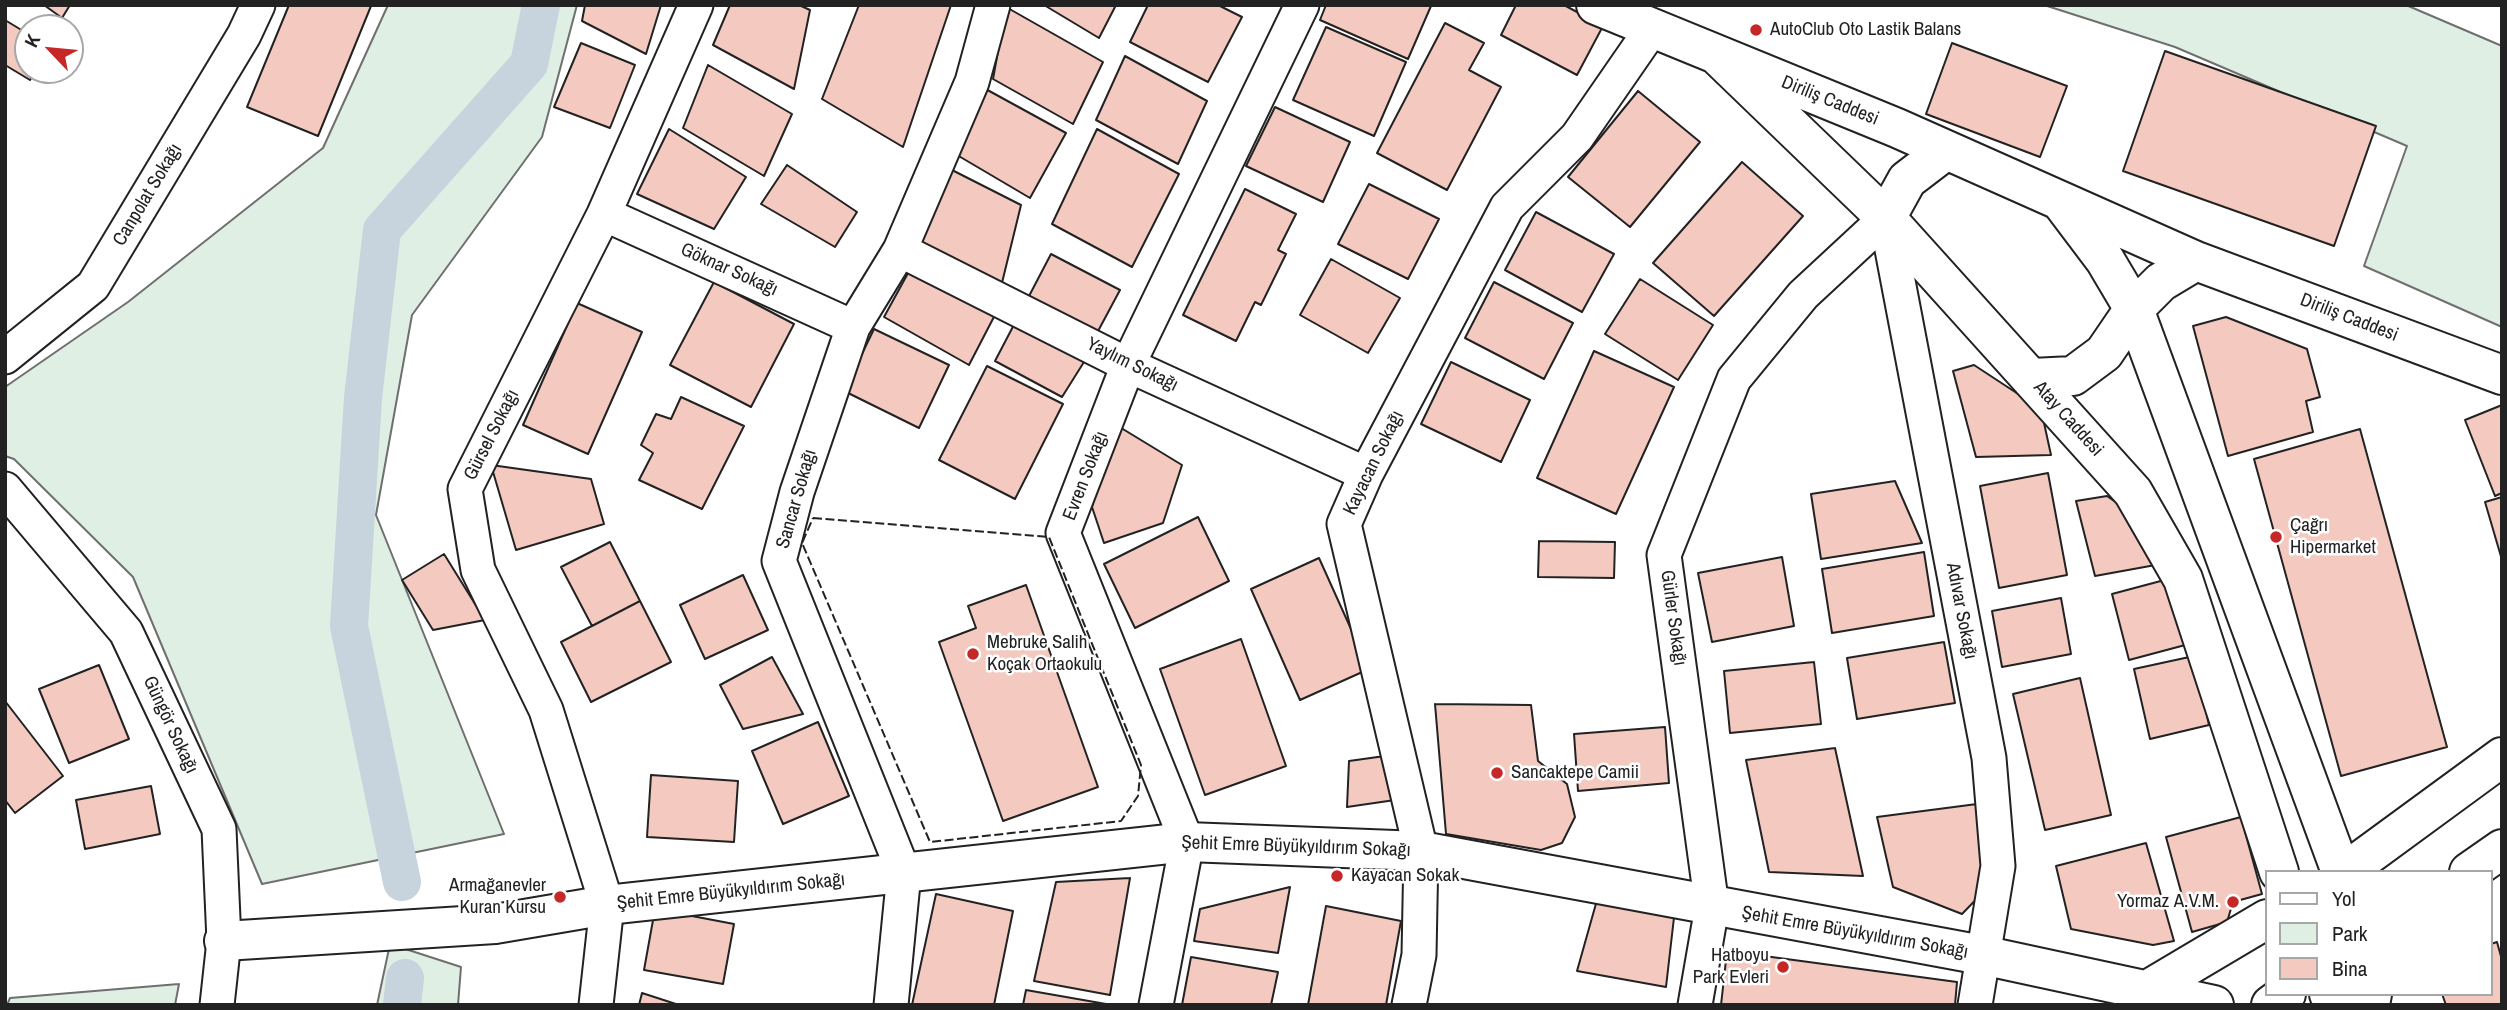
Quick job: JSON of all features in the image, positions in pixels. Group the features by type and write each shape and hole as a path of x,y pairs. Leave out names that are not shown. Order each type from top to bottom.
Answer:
{"main road":[{"name":"Diriliş Caddesi","path":"1596,5 1651,30 1897,128 2196,261 2502,375"},
{"name":"Atay Caddesi","path":"1717,55 1886,218 2133,492 2183,579 2278,870"},
{"path":"1886,218 1907,180 1945,151"},
{"path":"2061,202 2105,260 2134,309 2342,870"},
{"path":"2032,378 2073,376 2104,353 2134,309 2161,282 2196,261"},
{"path":"2346,870 2502,757"},
{"name":"Şehit Emre Büyükyıldırım Sokağı","path":"224,941 495,924 607,905 1187,842 1421,851 1982,956 2149,989 2214,1005"},
{"path":"2472,870 2502,849"},
{"path":"2149,989 2266,920"}],"street":[{"name":"Canpolat Sokağı","path":"5,356 93,286 244,34 258,5"},
{"name":"Gürsel Sokağı","path":"596,1005 607,905 546,710 478,570 465,489 604,214 696,5"},
{"name":"Sancar Sokağı","path":"891,1005 904,873 779,561 797,492 853,327 900,250 972,82 993,5"},
{"name":"Evren Sokağı","path":"1187,842 1063,533 1128,365 1302,5"},
{"name":"Kayacan Sokağı","path":"1409,1005 1419,956 1421,851 1344,524 1366,474 1507,207 1577,137 1651,30"},
{"name":"Göknar Sokağı","path":"604,214 853,327"},
{"name":"Gürler Sokağı","path":"1695,1005 1712,907 1664,555 1734,379 1803,295 1886,218"},
{"name":"Adıvar Sokağı","path":"1886,218 1989,758 1998,866 1975,1005"},
{"name":"Yaylım Sokağı","path":"900,250 1128,365 1366,474"},
{"name":"Güngör Sokağı","path":"5,489 126,632 219,829 224,941 217,1005"},
{"path":"1156,1005 1187,842"}],"green space":[{"path":"388,5 577,5 542,137 412,315 376,515 504,834 262,884 133,577 14,459 5,456 5,387 128,302 323,148"},
{"path":"2044,5 2406,5 2502,46 2502,327 2364,266 2407,146 2175,47"},
{"path":"390,944 461,967 458,1005 377,1005"},
{"path":"179,984 175,1005 7,1005 10,998"}],"building":[{"path":"44,5 70,5 64,14 56,14"},
{"path":"289,5 371,6 318,136 247,107"},
{"path":"585,5 661,5 646,54 582,21"},
{"path":"730,5 799,5 810,10 794,89 713,45"},
{"path":"859,5 951,5 903,147 822,99"},
{"path":"1044,5 1116,5 1099,38"},
{"path":"1148,5 1218,5 1242,17 1208,82 1130,42"},
{"path":"1326,5 1431,6 1408,59 1320,20"},
{"path":"1516,5 1564,5 1603,26 1577,75 1501,35"},
{"path":"1006,7 1103,62 1073,124 993,79"},
{"path":"5,20 14,25 14,70 5,65"},
{"path":"1445,23 1484,43 1469,70 1501,87 1447,190 1377,153"},
{"path":"1326,27 1406,62 1374,136 1293,100"},
{"path":"581,43 635,65 610,128 554,107"},
{"path":"1952,43 2067,86 2040,157 1926,114"},
{"path":"2165,51 2376,126 2334,246 2123,171"},
{"path":"1125,56 1207,101 1178,164 1096,120"},
{"path":"708,65 792,114 764,176 683,128"},
{"path":"982,87 1066,133 1030,198 957,155"},
{"path":"1638,91 1700,142 1630,227 1568,177"},
{"path":"1275,107 1350,142 1323,202 1246,166"},
{"path":"669,129 746,177 714,229 637,194"},
{"path":"1097,129 1179,174 1132,267 1052,224"},
{"path":"1742,162 1803,216 1714,316 1653,263"},
{"path":"787,165 857,212 835,247 761,204"},
{"path":"950,169 1021,205 1000,291 910,249"},
{"path":"1369,184 1439,219 1408,279 1338,244"},
{"path":"1245,189 1296,214 1278,250 1286,254 1261,305 1255,302 1236,341 1183,315"},
{"path":"1536,212 1614,254 1582,312 1505,270"},
{"path":"1051,254 1120,290 1097,333 1028,298"},
{"path":"1331,259 1400,298 1368,353 1300,315"},
{"path":"913,264 997,311 969,365 884,317"},
{"path":"1640,279 1713,325 1678,380 1605,334"},
{"path":"714,282 794,324 751,407 670,365"},
{"path":"1494,282 1573,323 1544,379 1465,338"},
{"path":"577,303 642,332 588,454 523,425"},
{"path":"1018,317 1089,354 1062,397 995,361"},
{"path":"2226,317 2307,349 2320,397 2306,401 2313,432 2228,456 2193,326"},
{"path":"874,329 949,365 919,428 844,391"},
{"path":"1594,351 1674,387 1616,514 1537,478"},
{"path":"1451,362 1530,400 1501,462 1421,424"},
{"path":"1974,365 2041,409 2051,455 1976,457 1953,371"},
{"path":"987,366 1063,404 1015,499 939,460"},
{"path":"681,397 744,426 702,509 639,480 653,453 641,445 656,414 671,419"},
{"path":"2502,405 2502,493 2495,496 2465,420"},
{"path":"1113,423 1182,465 1163,523 1104,543 1092,507"},
{"path":"2360,429 2447,747 2341,776 2254,459"},
{"path":"491,465 591,479 604,524 516,550"},
{"path":"2048,473 2067,575 1999,588 1980,486"},
{"path":"1895,481 1922,543 1821,559 1811,494"},
{"path":"2107,496 2150,526 2161,564 2095,576 2076,501"},
{"path":"2502,497 2502,560 2485,502"},
{"path":"1198,517 1229,581 1135,628 1104,564"},
{"path":"1539,541 1615,542 1614,578 1538,577"},
{"path":"610,542 640,601 592,626 561,567"},
{"path":"1924,552 1934,616 1832,633 1822,569"},
{"path":"444,554 485,620 433,630 402,580"},
{"path":"1782,557 1794,626 1712,642 1698,573"},
{"path":"1319,558 1369,669 1300,700 1251,589"},
{"path":"743,575 768,630 705,659 680,605"},
{"path":"2172,578 2189,644 2129,660 2112,594"},
{"path":"1026,585 1098,787 1003,821 939,642 976,628 968,606"},
{"path":"2061,598 2071,654 2002,667 1992,611"},
{"path":"640,601 671,662 591,702 561,642"},
{"path":"1241,639 1286,766 1205,795 1160,669"},
{"path":"1944,642 1955,703 1857,719 1847,658"},
{"path":"2194,656 2209,725 2150,739 2134,669"},
{"path":"772,657 803,714 743,729 720,685"},
{"path":"1814,662 1821,724 1730,733 1724,671"},
{"path":"99,665 129,739 69,763 39,689"},
{"path":"2080,678 2111,815 2045,830 2013,694"},
{"path":"5,701 63,776 15,813 5,800"},
{"name":"Sancaktepe Camii","path":"1435,704 1531,705 1538,761 1567,784 1575,817 1562,843 1541,850 1446,834"},
{"path":"818,722 849,796 783,824 752,751"},
{"path":"1665,727 1669,783 1578,791 1574,734"},
{"path":"1835,748 1863,876 1769,872 1746,760"},
{"path":"1385,756 1395,800 1347,807 1349,761"},
{"path":"651,775 738,781 734,842 647,837"},
{"path":"151,786 160,834 85,849 76,800"},
{"path":"1977,804 1991,884 1962,914 1893,887 1877,817"},
{"path":"2241,817 2262,894 2233,902 2227,922 2192,932 2166,837"},
{"path":"2146,843 2174,941 2153,945 2071,929 2056,866"},
{"path":"1130,878 1110,995 1034,981 1056,882"},
{"path":"1290,887 1278,953 1194,941 1200,909"},
{"path":"936,894 1013,911 994,1005 912,1005"},
{"path":"1597,900 1676,900 1666,987 1577,971"},
{"path":"1326,906 1401,921 1386,1005 1308,1005"},
{"path":"655,909 734,924 723,984 644,970"},
{"path":"2497,942 2502,960 2502,1005 2446,1005 2443,996 2493,996 2493,943"},
{"name":"Hatboyu Park Evleri","path":"1727,951 1957,982 1955,1005 1721,1005"},
{"path":"1191,957 1278,972 1271,1005 1182,1005"},
{"path":"1026,990 1106,1004 1106,1005 1023,1005"},
{"path":"642,993 679,1005 639,1005"}],"waterway":[{"path":"402,882 349,626 363,398 382,230 529,64 541,5"},
{"path":"402,1005 405,978"}],"fence":[{"path":"813,518 1049,537 1141,765 1138,796 1121,821 930,842 802,543 813,518"}],"place":[{"name":"AutoClub Oto Lastik Balans","path":"1756,30"},
{"name":"Çağrı Hipermarket","path":"2276,537"},
{"name":"Mebruke Salih Koçak Ortaokulu","path":"973,654"},
{"name":"Sancaktepe Camii","path":"1497,773"},
{"name":"Kayacan Sokak","path":"1337,876"},
{"name":"Armağanevler Kuran Kursu","path":"560,897"},
{"name":"Yormaz A.V.M.","path":"2233,902"},
{"name":"Hatboyu Park Evleri","path":"1783,967"}]}
